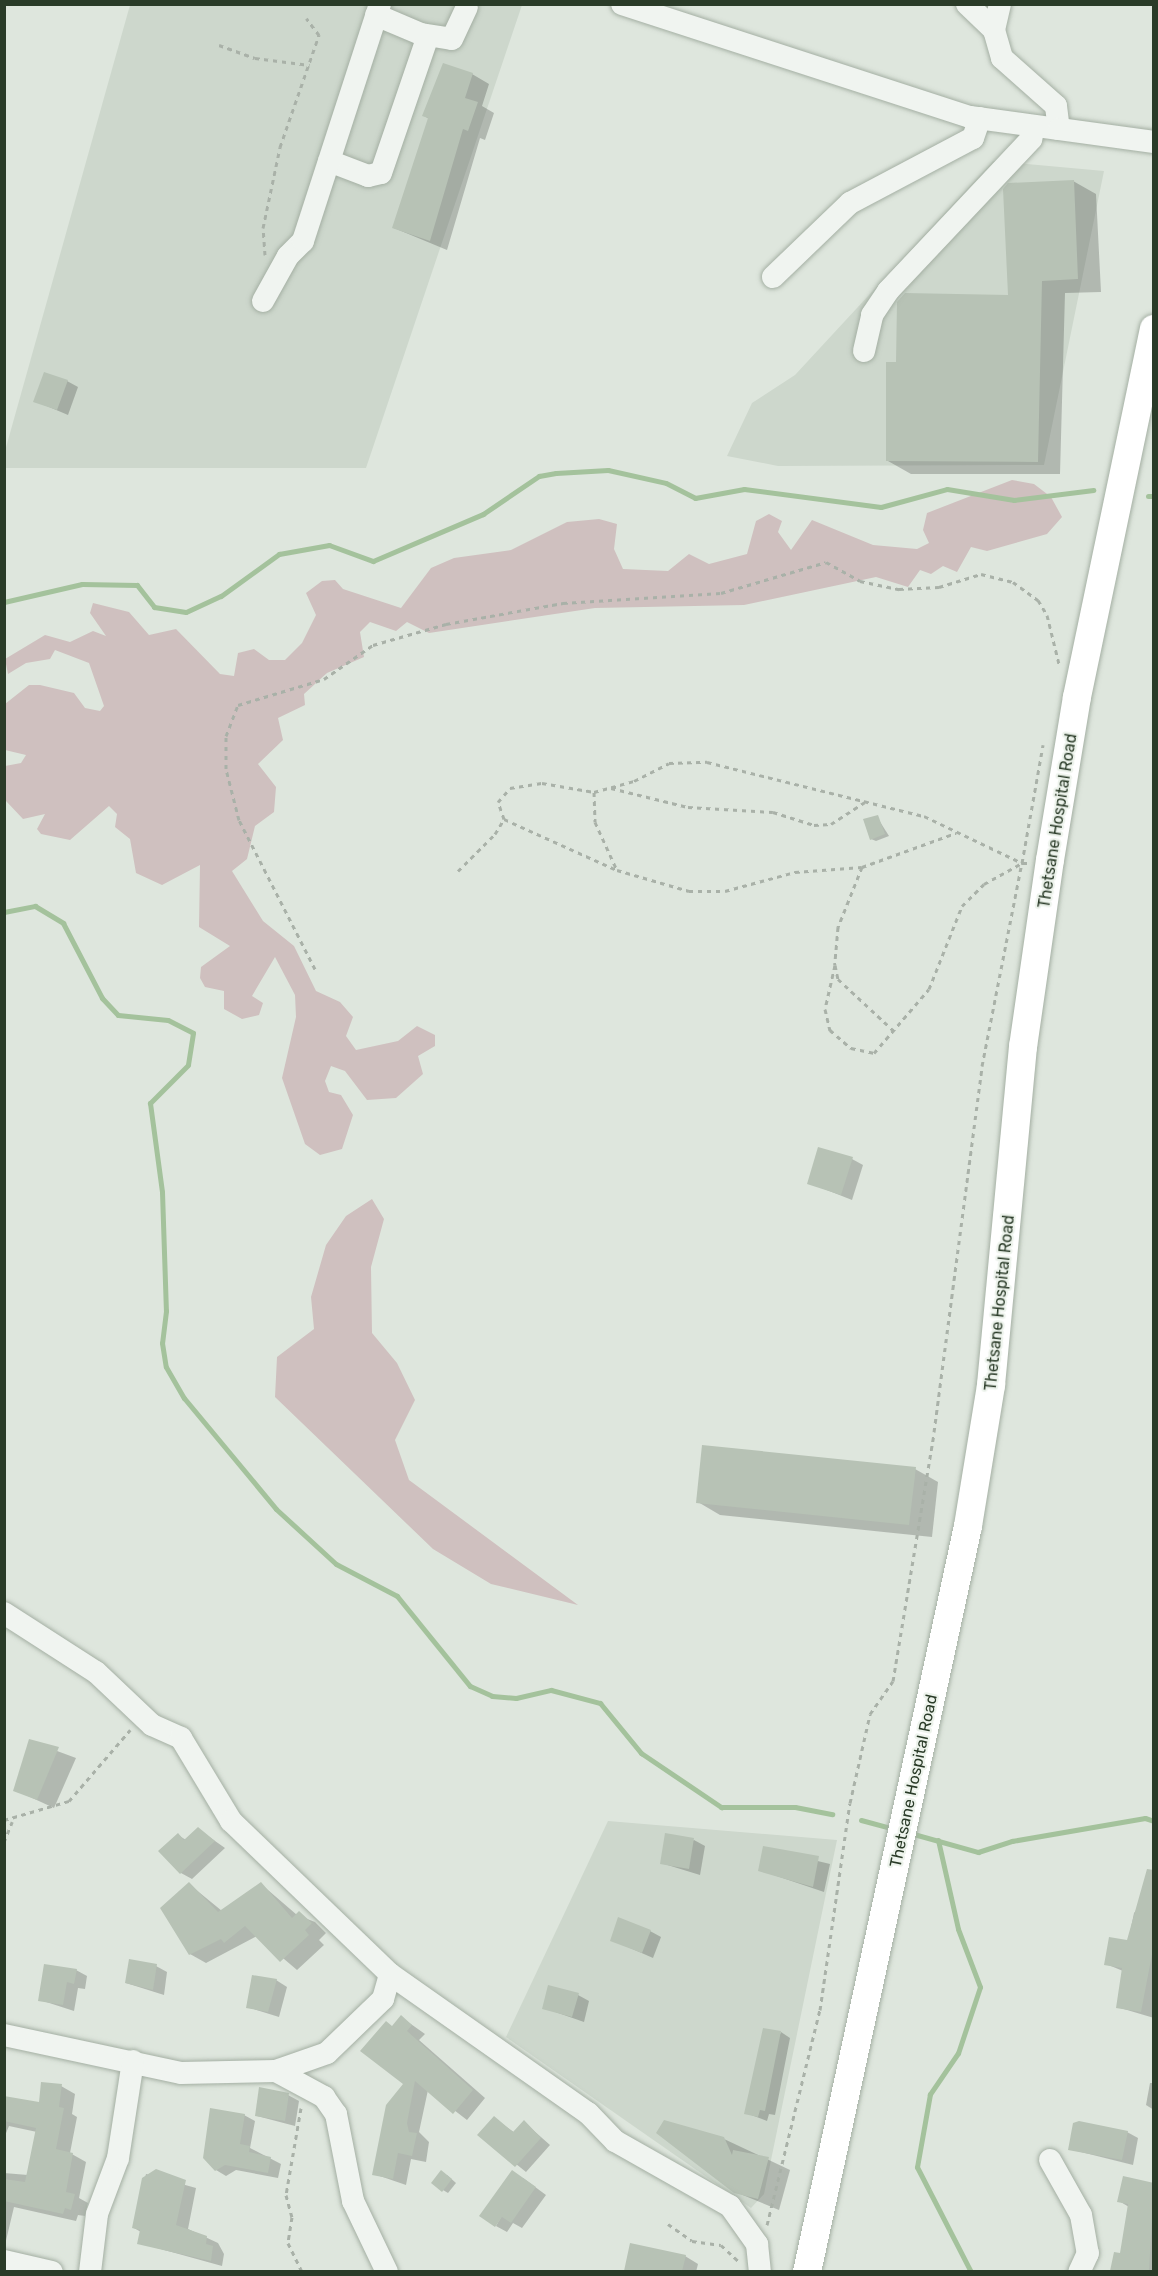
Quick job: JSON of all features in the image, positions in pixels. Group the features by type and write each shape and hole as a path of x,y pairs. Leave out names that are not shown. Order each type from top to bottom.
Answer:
{"main road":[{"name":"Thetsane Hospital Road","path":"807,2271 916,1762 953,1608 991,1385 1023,1047 1036,862 1077,697 1154,329"}],"street":[{"path":"621,4 793,63 980,118 1154,142"},
{"path":"967,4 994,30"},
{"path":"1000,4 994,30 1002,58 1056,106 1059,129"},
{"path":"263,300 282,266 303,241 378,10 429,36 452,39 467,7"},
{"path":"329,161 368,176 381,173 429,36"},
{"path":"773,277 850,203 973,138 980,118"},
{"path":"864,351 872,315 888,291 1031,139 1034,126"},
{"path":"4,1613 96,1672 152,1725 181,1738 231,1821 390,1974 588,2112 615,2141 730,2206 757,2244 751,2269"},
{"path":"4,2035 181,2073 276,2071 327,2053 383,1999 390,1974"},
{"path":"90,2271 97,2214 118,2158 133,2061"},
{"path":"276,2071 310,2087 336,2114 353,2202 387,2271"},
{"path":"1050,2160 1080,2215 1088,2253 1079,2271"},
{"path":"4,2261 52,2271"}],"path":[{"path":"282,266 264,255 263,228 280,147 319,35 306,18"},
{"path":"219,45 255,58 310,65"},
{"path":"315,969 239,820 226,770 226,736 238,705 324,679 373,645 446,624 582,600 721,592 826,562 860,581 899,590 939,587 981,574 1013,582 1038,600 1047,615 1057,674"},
{"path":"757,2244 771,2217 820,2010 840,1855 870,1714 893,1681 934,1432 982,1066 1036,862 1046,733"},
{"path":"956,833 862,867 795,872 726,891 689,891 617,870 504,819 498,802 510,788 542,783 594,792 669,763 707,762 924,816 956,833 981,839 1036,862"},
{"path":"610,787 688,807 773,812 814,825 831,824 865,802"},
{"path":"594,792 595,822 617,870"},
{"path":"458,871 504,819"},
{"path":"862,867 838,927 835,965 825,1009 830,1030 851,1048 874,1053 895,1032 929,989 962,906 984,884 1036,862"},
{"path":"835,965 838,979 895,1032"},
{"path":"4,1820 12,1822 69,1801 116,1741 132,1729 152,1725"},
{"path":"4,1842 12,1822"},
{"path":"302,2271 288,2243 292,2217 286,2195 295,2124 310,2087"},
{"path":"668,2224 692,2241 721,2245 751,2269"}],"shaded area":[{"path":"130,5 522,5 366,468 5,468 5,451"},
{"path":"993,161 1104,171 1044,465 778,466 727,456 752,403 795,375"},
{"path":"1012,480 1034,484 1051,497 1062,517 1047,534 987,551 971,547 957,572 943,566 931,574 920,570 908,587 876,577 744,605 595,608 429,633 407,622 396,631 370,622 360,632 364,657 327,673 304,694 305,705 278,718 283,740 258,764 276,787 274,812 255,826 247,859 232,871 263,921 294,946 316,991 340,1002 353,1017 346,1036 356,1050 398,1041 417,1026 435,1035 435,1046 418,1056 423,1074 396,1098 367,1100 345,1071 331,1066 325,1081 329,1092 341,1095 353,1115 342,1149 320,1155 305,1144 282,1078 296,1017 295,995 275,957 252,996 263,1003 259,1015 242,1019 224,1009 224,991 205,987 200,978 201,967 230,946 199,927 200,865 162,885 136,873 130,839 115,827 117,814 109,806 70,840 41,834 37,829 45,814 23,819 6,801 5,766 21,763 26,755 5,750 5,704 29,685 40,685 74,693 85,708 100,711 104,706 89,663 55,650 50,659 26,663 8,674 5,659 45,635 70,642 93,631 106,636 90,613 93,603 129,612 149,635 176,629 220,674 234,676 238,653 254,649 269,660 285,660 302,643 316,615 306,593 322,581 335,580 343,589 401,608 431,568 454,558 511,550 567,522 599,519 617,524 614,549 623,569 668,571 689,554 709,564 747,554 756,521 769,514 782,521 778,532 791,550 812,520 873,545 917,549 929,543 923,530 927,513"},
{"path":"372,1199 384,1219 371,1267 372,1333 397,1363 415,1400 395,1440 409,1480 578,1605 491,1584 433,1549 275,1397 277,1357 314,1329 311,1297 326,1245 346,1216"},
{"path":"608,1821 837,1840 764,2194 751,2208 506,2037"}],"building":[{"path":"443,63 473,73 465,98 478,102 468,131 463,129 430,241 392,228 428,118 422,116"},
{"path":"1074,180 1078,279 1042,281 1038,462 886,461 886,362 896,362 897,302 905,293 1008,295 1003,189 1008,183"},
{"path":"44,372 68,380 57,410 33,402"},
{"path":"878,815 885,834 870,840 863,819"},
{"path":"818,1147 853,1157 841,1195 807,1184"},
{"path":"702,1445 916,1467 909,1525 696,1503"},
{"path":"29,1739 59,1747 37,1800 13,1791"},
{"path":"198,1827 215,1841 180,1874 158,1851 178,1833 184,1840"},
{"path":"665,1833 694,1838 689,1869 660,1864"},
{"path":"763,1846 819,1856 813,1887 758,1871"},
{"path":"1147,1869 1154,1870 1154,1944 1141,2012 1116,2008 1122,1968 1104,1965 1109,1937 1127,1940"},
{"path":"189,1882 218,1912 261,1882 292,1918 299,1911 312,1923 305,1930 309,1935 280,1962 245,1926 224,1943 221,1939 189,1955 160,1908"},
{"path":"618,1917 651,1930 642,1953 610,1941"},
{"path":"129,1959 157,1964 153,1990 125,1983"},
{"path":"44,1964 77,1969 74,1984 67,1982 63,2005 38,2001"},
{"path":"252,1975 277,1979 268,2012 246,2008"},
{"path":"548,1985 579,1993 572,2017 542,2009"},
{"path":"401,2015 412,2025 407,2031 473,2090 453,2114 415,2081 407,2123 409,2132 417,2133 412,2156 398,2153 393,2179 372,2175 386,2105 403,2084 360,2051 386,2021 392,2026"},
{"path":"763,2028 781,2031 765,2111 760,2110 758,2117 744,2114"},
{"path":"41,2082 62,2084 59,2107 64,2108 56,2149 73,2153 66,2192 75,2194 71,2210 65,2208 63,2214 4,2201 4,2179 25,2182 36,2128 4,2121 4,2096 39,2102"},
{"path":"259,2087 289,2093 285,2121 255,2116"},
{"path":"210,2108 245,2114 240,2144 250,2146 249,2152 271,2157 268,2173 225,2165 215,2171 203,2158"},
{"path":"494,2116 513,2132 524,2120 541,2138 515,2167 477,2135"},
{"path":"664,2120 724,2137 732,2155 733,2150 769,2157 758,2199 734,2193 656,2133"},
{"path":"1079,2121 1128,2131 1122,2160 1068,2150 1073,2123"},
{"path":"156,2169 186,2180 176,2225 207,2236 206,2244 213,2246 211,2261 137,2244 140,2230 132,2228 142,2178"},
{"path":"441,2170 452,2179 442,2192 431,2183"},
{"path":"512,2170 536,2187 511,2223 502,2217 495,2227 479,2216"},
{"path":"1123,2176 1154,2183 1149,2271 1110,2271 1114,2252 1120,2253 1128,2204 1117,2202"},
{"path":"630,2243 686,2255 682,2271 624,2271"}],"waterway":[{"path":"4,602 82,584 137,585 154,607 186,612 221,596 279,554 329,545 373,561 483,514 539,476 556,473 608,470 666,483 695,498 744,489 881,507 947,489 1014,500 1093,490"},
{"path":"1148,496 1154,496"},
{"path":"4,912 35,906 63,923 102,998 118,1015 168,1020 193,1033 188,1065 150,1103 162,1192 166,1311 162,1343 166,1367 184,1398 276,1509 336,1564 397,1596 470,1686 492,1696 516,1698 551,1690 600,1703 641,1753 721,1807 795,1807 832,1814"},
{"path":"910,1833 978,1852 1012,1841 1145,1818 1154,1821"},
{"path":"861,1820 895,1829"},
{"path":"938,1840 958,1929 980,1987 958,2053 930,2094 917,2167 971,2272"}]}
